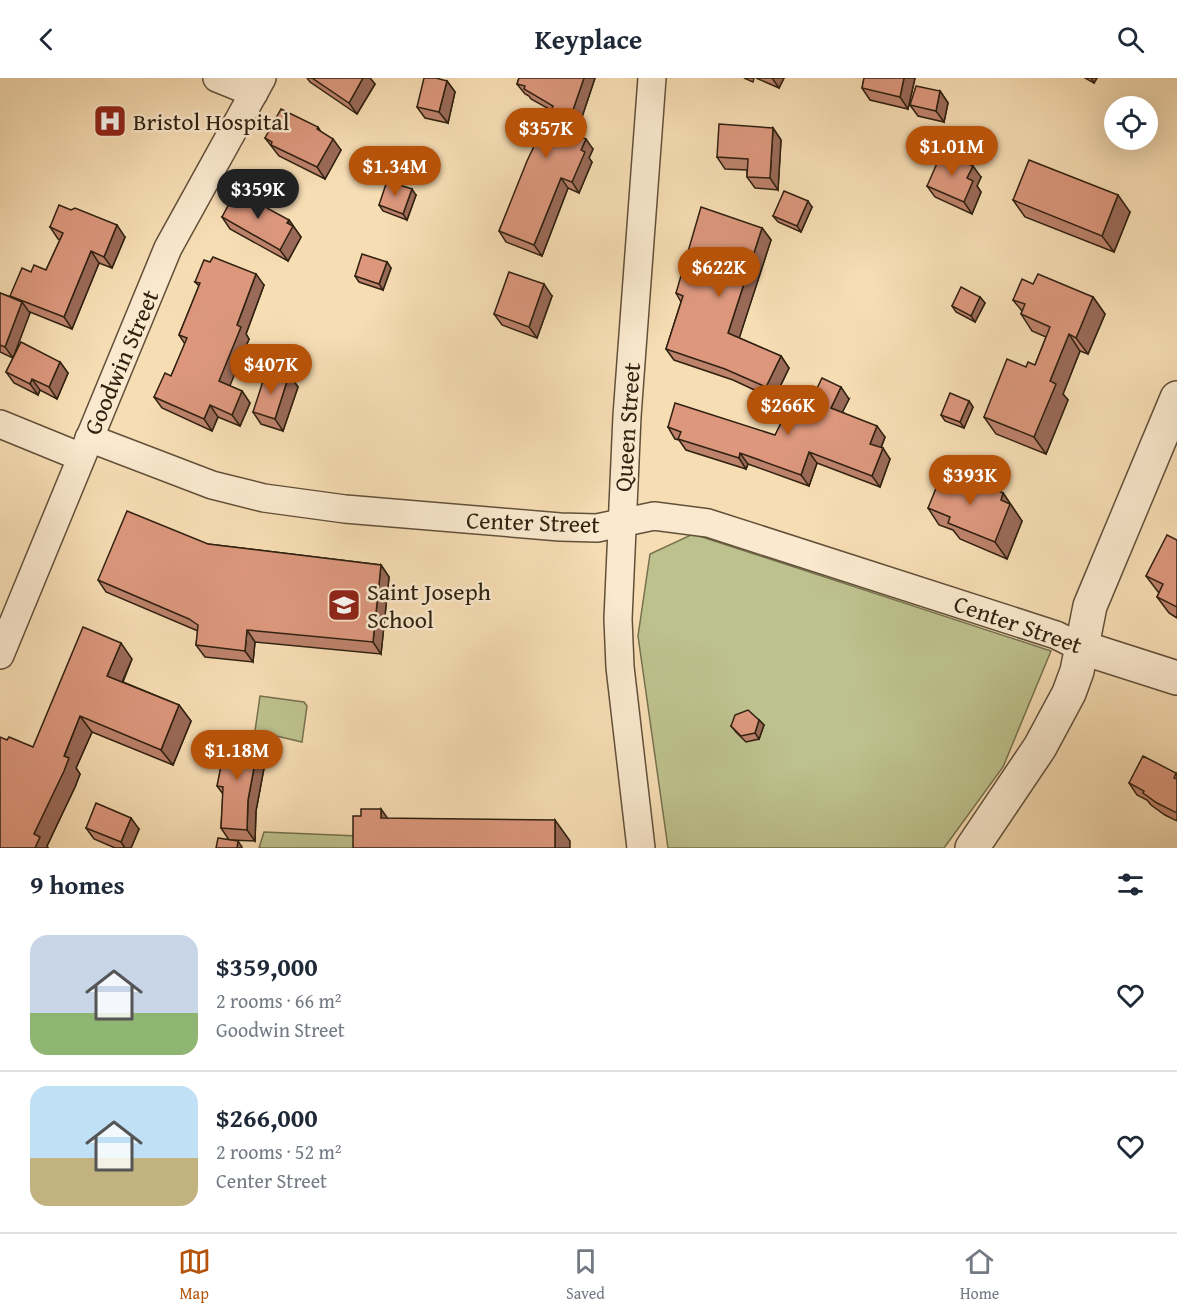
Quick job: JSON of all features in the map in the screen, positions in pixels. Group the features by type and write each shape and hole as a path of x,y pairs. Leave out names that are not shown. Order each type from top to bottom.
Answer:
{"street":[{"path":"217,78 258,86"},
{"name":"Queen Street","path":"641,848 618,644 627,416 652,78"},
{"name":"Goodwin Street","path":"0,655 168,248 258,86"},
{"path":"972,848 1040,747 1069,693 1077,671 1090,606 1177,398"},
{"name":"Center Street","path":"0,424 212,485 291,502 550,527 597,528 663,516 730,529 1056,635 1080,647 1177,678"}],"green space":[{"path":"693,534 1051,651 1003,767 944,848 668,848 638,636 650,554"},
{"path":"260,696 304,702 307,706 302,742 255,731"},
{"path":"264,832 358,836 357,848 259,848"}],"building":[{"path":"312,78 363,78 349,103"},
{"path":"424,78 447,81 439,112 417,107"},
{"path":"519,78 584,78 566,130 586,139 581,150 585,152 572,182 561,178 534,245 499,231 527,161 553,106 524,89 525,86 517,84"},
{"path":"864,78 904,78 900,97 862,88"},
{"path":"916,86 940,91 936,111 910,105"},
{"path":"281,109 318,127 317,129 333,139 317,167 271,145 272,142 265,138"},
{"path":"719,124 773,128 770,178 747,177 748,159 717,157"},
{"path":"942,152 973,166 967,178 973,181 964,202 927,186"},
{"path":"1029,160 1118,195 1102,236 1013,200"},
{"path":"387,181 412,189 403,214 379,205"},
{"path":"236,191 289,220 287,223 293,226 280,250 222,217"},
{"path":"784,191 808,201 797,226 773,216"},
{"path":"59,205 71,210 75,208 117,225 104,257 91,251 64,317 10,296 22,268 31,272 34,265 46,270 63,233 50,227"},
{"path":"701,207 762,228 728,333 781,356 766,387 725,369 666,349 683,296 676,293"},
{"path":"362,254 387,262 379,284 355,276"},
{"path":"213,257 256,274 237,325 241,327 219,381 242,391 232,415 210,405 204,419 154,397 165,373 171,376 187,338 179,335 200,283 195,282 204,260 210,262"},
{"path":"509,272 544,284 529,327 494,314"},
{"path":"1038,274 1093,297 1076,338 1069,334 1050,381 1056,384 1034,437 984,417 1007,359 1026,367 1028,362 1035,365 1050,327 1021,314 1025,304 1013,300 1022,279 1033,284"},
{"path":"961,287 980,297 971,316 952,306"},
{"path":"0,293 22,302 5,347 0,345"},
{"path":"21,342 60,362 49,387 32,379 30,384 6,372"},
{"path":"265,375 289,375 275,419 253,412"},
{"path":"822,378 841,387 831,408 877,426 870,444 883,448 872,476 809,452 801,475 740,453 739,458 678,439 681,432 668,427 675,403 775,435 786,413 802,419"},
{"path":"950,393 969,401 960,422 941,415"},
{"path":"950,471 1003,493 1001,500 1010,504 995,542 948,523 950,517 928,508 941,476 947,478"},
{"path":"127,511 208,544 381,565 373,642 247,630 245,651 196,645 198,625 189,619 98,580"},
{"path":"1167,535 1177,540 1177,607 1157,597 1163,584 1146,576"},
{"path":"83,627 121,643 107,676 179,705 161,750 80,716 64,756 69,758 64,771 34,834 40,837 35,848 0,848 0,737 7,740 9,737 33,747"},
{"path":"748,710 759,720 755,733 741,736 731,726 735,715"},
{"path":"227,735 259,741 248,800 247,830 221,828 223,787 217,786"},
{"path":"1143,756 1176,773 1174,778 1177,779 1177,813 1157,803 1143,793 1144,791 1129,783"},
{"path":"96,803 131,818 121,842 86,828"},
{"path":"361,809 381,809 381,818 555,820 555,848 353,848 353,816 361,816"},
{"path":"218,838 238,841 237,848 216,848"}],"place":[{"name":"Bristol Hospital","path":"110,121"},
{"name":"Saint Joseph School","path":"344,605"}]}
